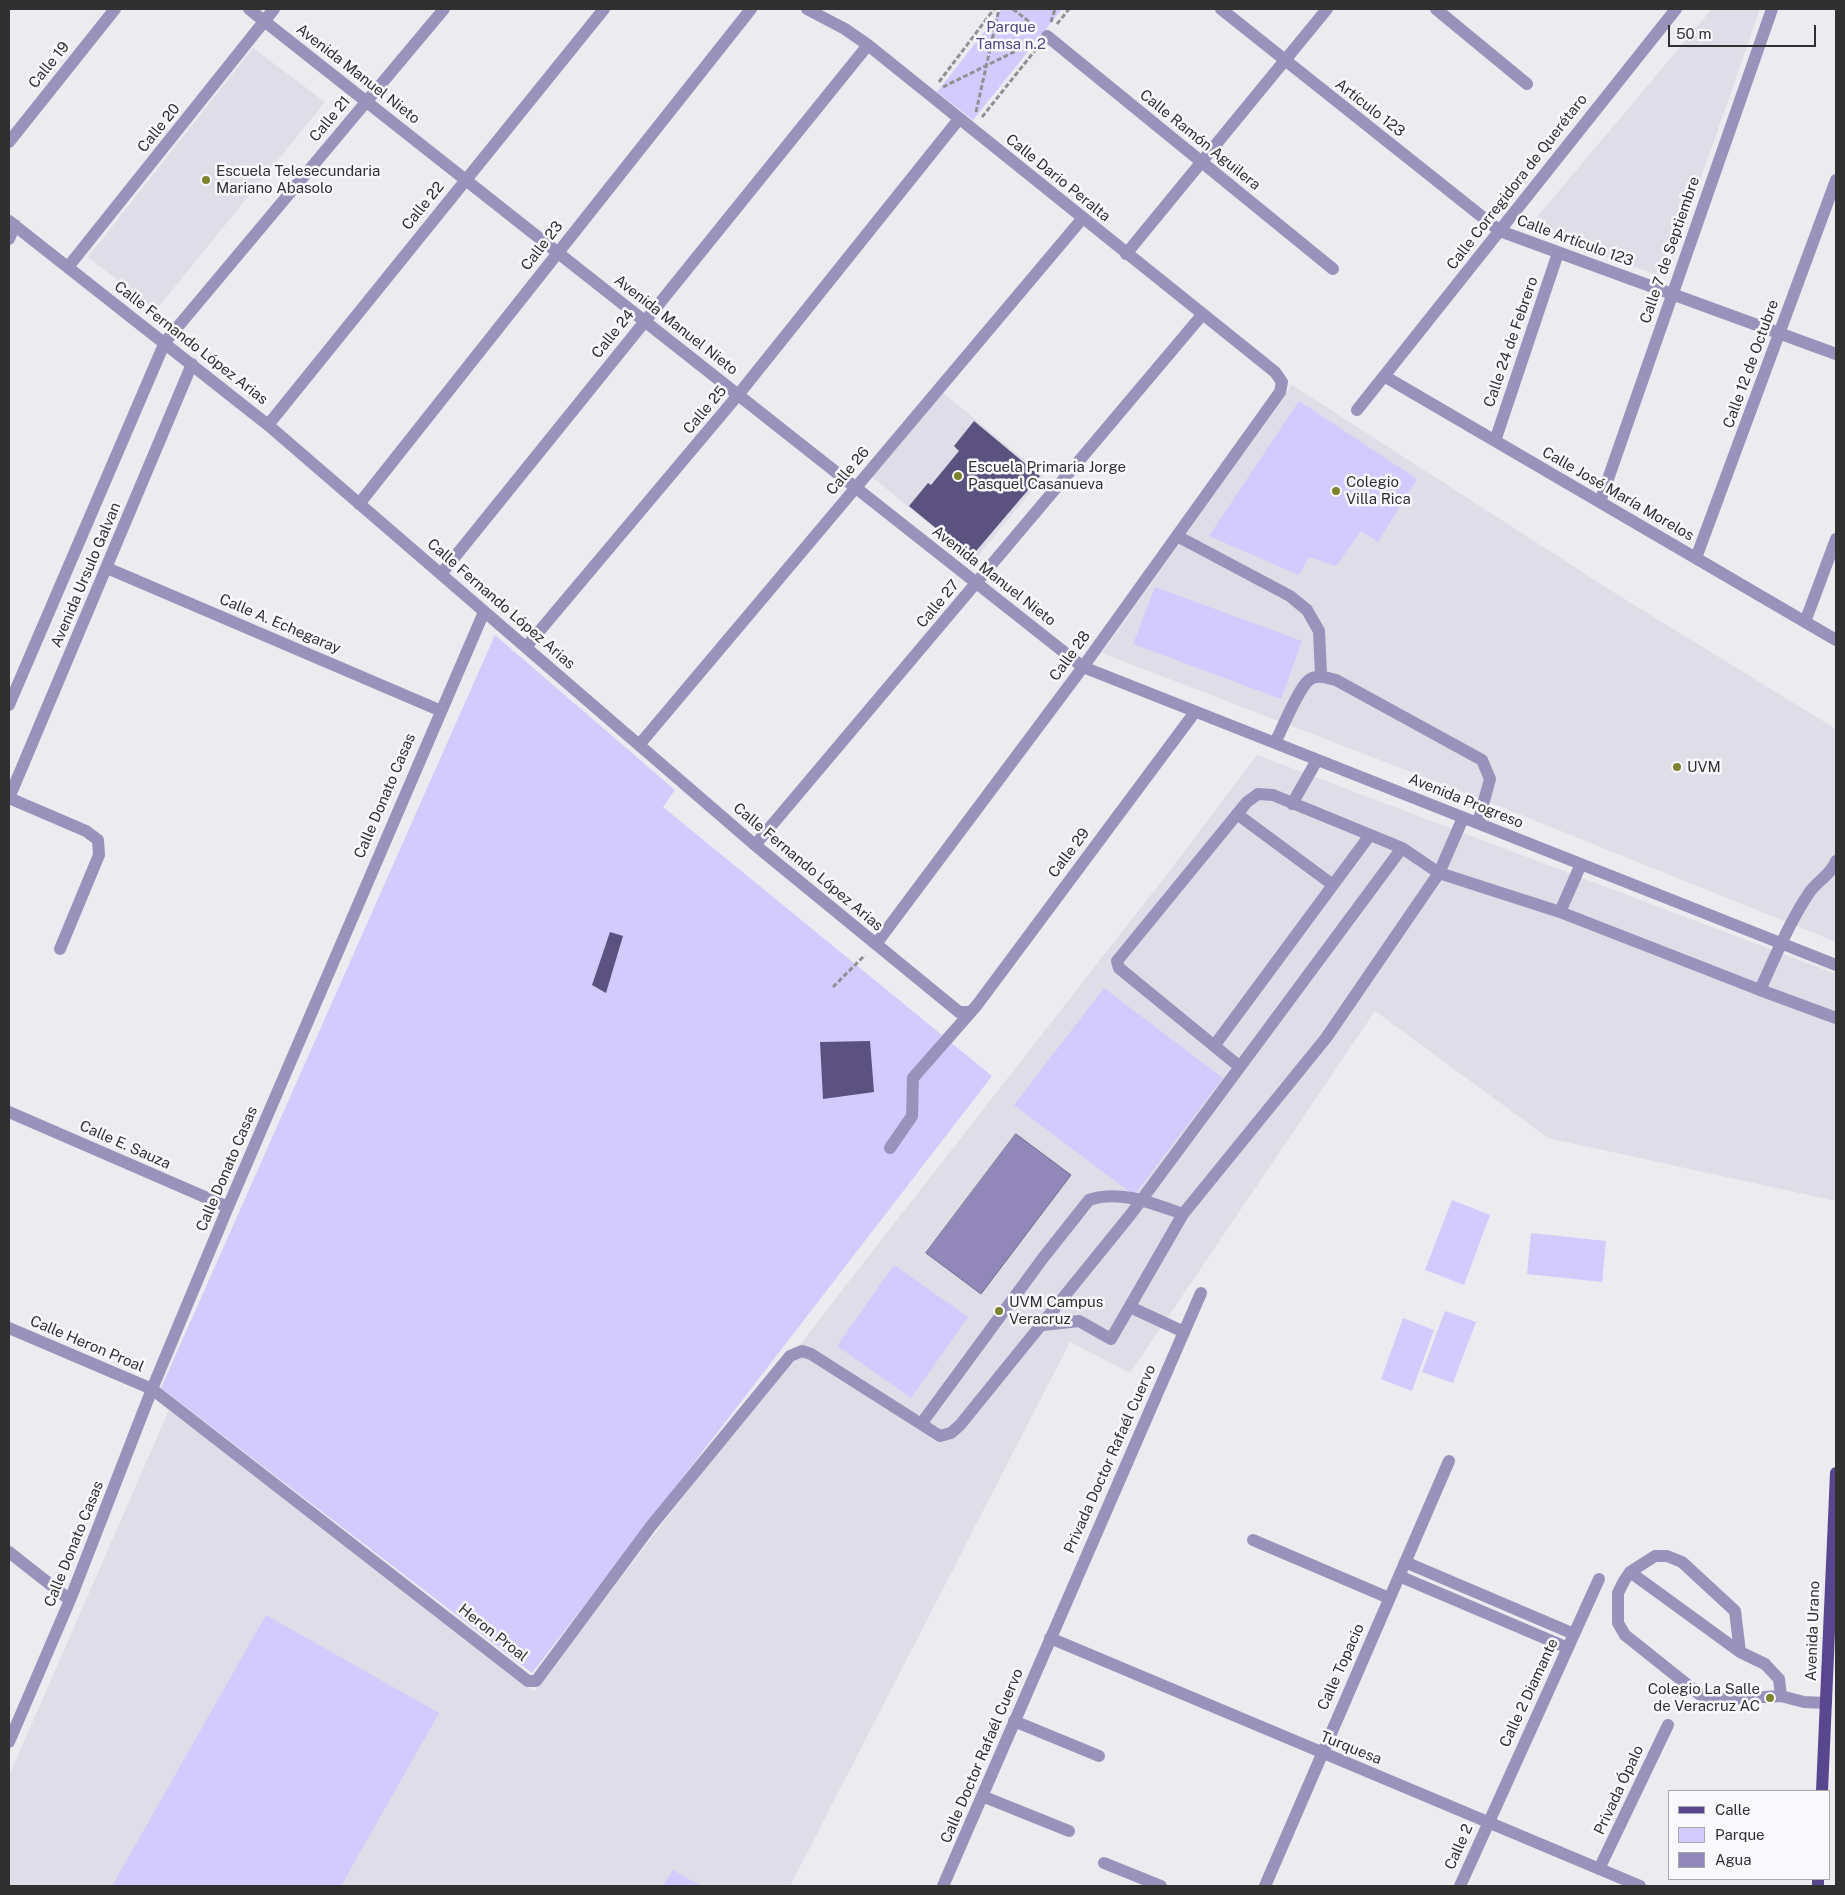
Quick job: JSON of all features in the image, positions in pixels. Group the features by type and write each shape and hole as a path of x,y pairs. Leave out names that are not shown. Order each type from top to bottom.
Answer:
{"main road":[{"name":"Avenida Urano","path":"1822,1790 1826,1703 1833,1625 1836,1473"}],"street":[{"name":"Calle 19","path":"9,142 115,9"},
{"name":"Avenida Manuel Nieto","path":"249,9 1083,667"},
{"name":"Calle 20","path":"68,267 274,9"},
{"name":"Calle 21","path":"166,342 444,9"},
{"name":"Calle 22","path":"268,425 604,9"},
{"name":"Calle 23","path":"359,504 751,9"},
{"name":"Calle Dario Peralta","path":"807,9 845,29 868,45 1082,219 1275,372 1282,382"},
{"name":"Artículo 123","path":"1220,9 1500,231"},
{"path":"1126,254 1327,9"},
{"path":"1436,9 1527,84"},
{"name":"Calle Corregidora de Querétaro","path":"1357,410 1676,9"},
{"name":"Calle 7 de Septiembre","path":"1600,502 1772,9"},
{"name":"Calle Ramón Aguilera","path":"1047,36 1333,269"},
{"name":"Calle 24","path":"441,574 644,320 868,45"},
{"name":"Calle 25","path":"526,647 738,395 960,119"},
{"name":"Calle 12 de Octubre","path":"1696,558 1836,180"},
{"name":"Calle 26","path":"639,745 1082,219"},
{"path":"9,239 12,223"},
{"name":"Calle Fernando López Arias","path":"12,223 166,342 268,425 755,846 960,1012 969,1012"},
{"name":"Calle Artículo 123","path":"1500,231 1836,354"},
{"name":"Calle 24 de Febrero","path":"1495,441 1558,253"},
{"name":"Calle 27","path":"755,846 1202,315"},
{"name":"Avenida Ursulo Galvan","path":"9,705 166,342"},
{"name":"Avenida Ursulo Galvan","path":"9,798 192,364"},
{"name":"Calle José María Morelos","path":"1384,376 1836,640"},
{"name":"Calle 28","path":"876,944 1083,667 1280,392 1282,382"},
{"path":"1177,536 1290,596 1307,610 1319,631 1321,676"},
{"path":"1806,622 1836,539"},
{"name":"Calle A. Echegaray","path":"107,568 440,710"},
{"name":"Calle Donato Casas","path":"9,1742 70,1600 152,1389 228,1207 440,710 484,612"},
{"name":"Avenida Progreso","path":"1083,667 1836,965"},
{"path":"1275,743 1299,695 1309,680 1321,676 1336,680 1460,746 1482,760 1490,779 1478,823"},
{"name":"Calle 29","path":"890,1148 912,1116 913,1078 969,1012 1194,712"},
{"path":"1292,804 1317,760"},
{"path":"1240,1067 1119,968 1117,961 1237,814 1258,794 1273,795 1402,848 1439,873 1560,912 1836,1018"},
{"path":"9,798 86,831 98,840 98,855 60,949"},
{"path":"1237,814 1333,885"},
{"path":"1043,1325 1079,1321 1111,1339 1183,1214 1326,1038 1439,873 1463,818"},
{"path":"1214,1046 1370,835"},
{"path":"1183,1214 1141,1200 1110,1196 1089,1200 1043,1258 921,1424 940,1436 950,1433 960,1425 1043,1325 1141,1200 1402,848"},
{"path":"1760,990 1781,943 1810,891 1833,869 1836,861"},
{"path":"1560,912 1581,864"},
{"name":"Calle E. Sauza","path":"9,1112 228,1207"},
{"name":"Privada Doctor Rafaél Cuervo","path":"1050,1638 1201,1293"},
{"path":"1130,1307 1184,1332"},
{"name":"Calle Heron Proal","path":"9,1328 152,1389"},
{"name":"Heron Proal","path":"152,1389 532,1682 540,1678 651,1526 790,1356 802,1351 811,1354 921,1424"},
{"name":"Calle Topacio","path":"1265,1886 1449,1461"},
{"path":"1253,1540 1389,1598"},
{"path":"9,1552 70,1600"},
{"path":"1740,1652 1735,1611 1682,1562 1667,1556 1655,1556 1630,1572 1618,1593 1618,1623 1625,1635 1698,1694 1712,1700 1781,1696 1804,1702 1826,1703"},
{"path":"1405,1562 1574,1634"},
{"path":"1630,1572 1740,1652 1772,1670 1779,1679 1781,1696"},
{"path":"1399,1576 1568,1648"},
{"name":"Calle 2 Diamante","path":"1489,1821 1599,1579"},
{"name":"Calle Doctor Rafaél Cuervo","path":"943,1886 1050,1638"},
{"name":"Turquesa","path":"1050,1638 1321,1754 1489,1821 1640,1886"},
{"path":"1014,1722 1099,1756"},
{"name":"Privada Ópalo","path":"1599,1869 1668,1725"},
{"path":"982,1796 1069,1831"},
{"name":"Calle 2","path":"1460,1886 1489,1821"},
{"path":"1104,1863 1161,1886"}],"path":[{"path":"929,94 994,9"},
{"path":"972,129 999,9"},
{"path":"1013,9 1047,36"},
{"path":"972,129 1069,9"},
{"path":"929,94 1047,36"},
{"path":"832,987 876,944"}],"shaded area":[{"path":"1712,9 1760,9 1666,278 1527,229"},
{"name":"Escuela Telesecundaria Mariano Abasolo","path":"253,48 325,102 156,310 88,257"},
{"name":"Colegio Villa Rica","path":"1292,385 1621,597 1836,729 1836,942 1494,804 1102,653"},
{"name":"Escuela Primaria Jorge Pasquel Casanueva","path":"942,392 1044,476 974,561 871,476"},
{"name":"UVM Campus Veracruz","path":"1257,755 1836,974 1836,1201 1548,1138 1375,1011 1130,1373 1070,1342 790,1886 9,1886 9,1776 169,1410 534,1691 850,1280 1168,873"}],"green space":[{"name":"Parque Tamsa n.2","path":"1002,9 1062,9 973,120 937,92"},
{"path":"1299,401 1417,479 1378,542 1361,531 1336,566 1309,557 1299,575 1209,536"},
{"path":"1155,587 1302,641 1281,699 1133,644"},
{"path":"495,635 675,790 663,807 992,1076 532,1673 161,1388"},
{"path":"1104,988 1223,1078 1134,1195 1014,1105"},
{"path":"1452,1200 1490,1215 1464,1285 1425,1270"},
{"path":"1531,1233 1606,1241 1602,1282 1527,1274"},
{"path":"894,1265 968,1317 911,1398 837,1346"},
{"path":"1445,1311 1476,1322 1453,1383 1422,1372"},
{"path":"1403,1318 1434,1330 1412,1391 1381,1379"},
{"path":"266,1615 439,1713 341,1886 112,1886"},
{"path":"673,1870 701,1886 663,1886"}],"water":[{"path":"1016,1134 1071,1175 981,1294 926,1253"}],"building":[{"path":"974,421 1040,476 971,557 909,506 928,483 931,485 959,451 954,446"},
{"path":"610,932 623,936 606,993 592,985"},
{"path":"870,1041 874,1092 823,1099 820,1042"}],"place":[{"name":"Escuela Telesecundaria Mariano Abasolo","path":"206,180"},
{"name":"Escuela Primaria Jorge Pasquel Casanueva","path":"958,476"},
{"name":"Colegio Villa Rica","path":"1336,491"},
{"name":"UVM","path":"1677,767"},
{"name":"UVM Campus Veracruz","path":"999,1311"},
{"name":"Colegio La Salle de Veracruz AC","path":"1770,1698"}]}
